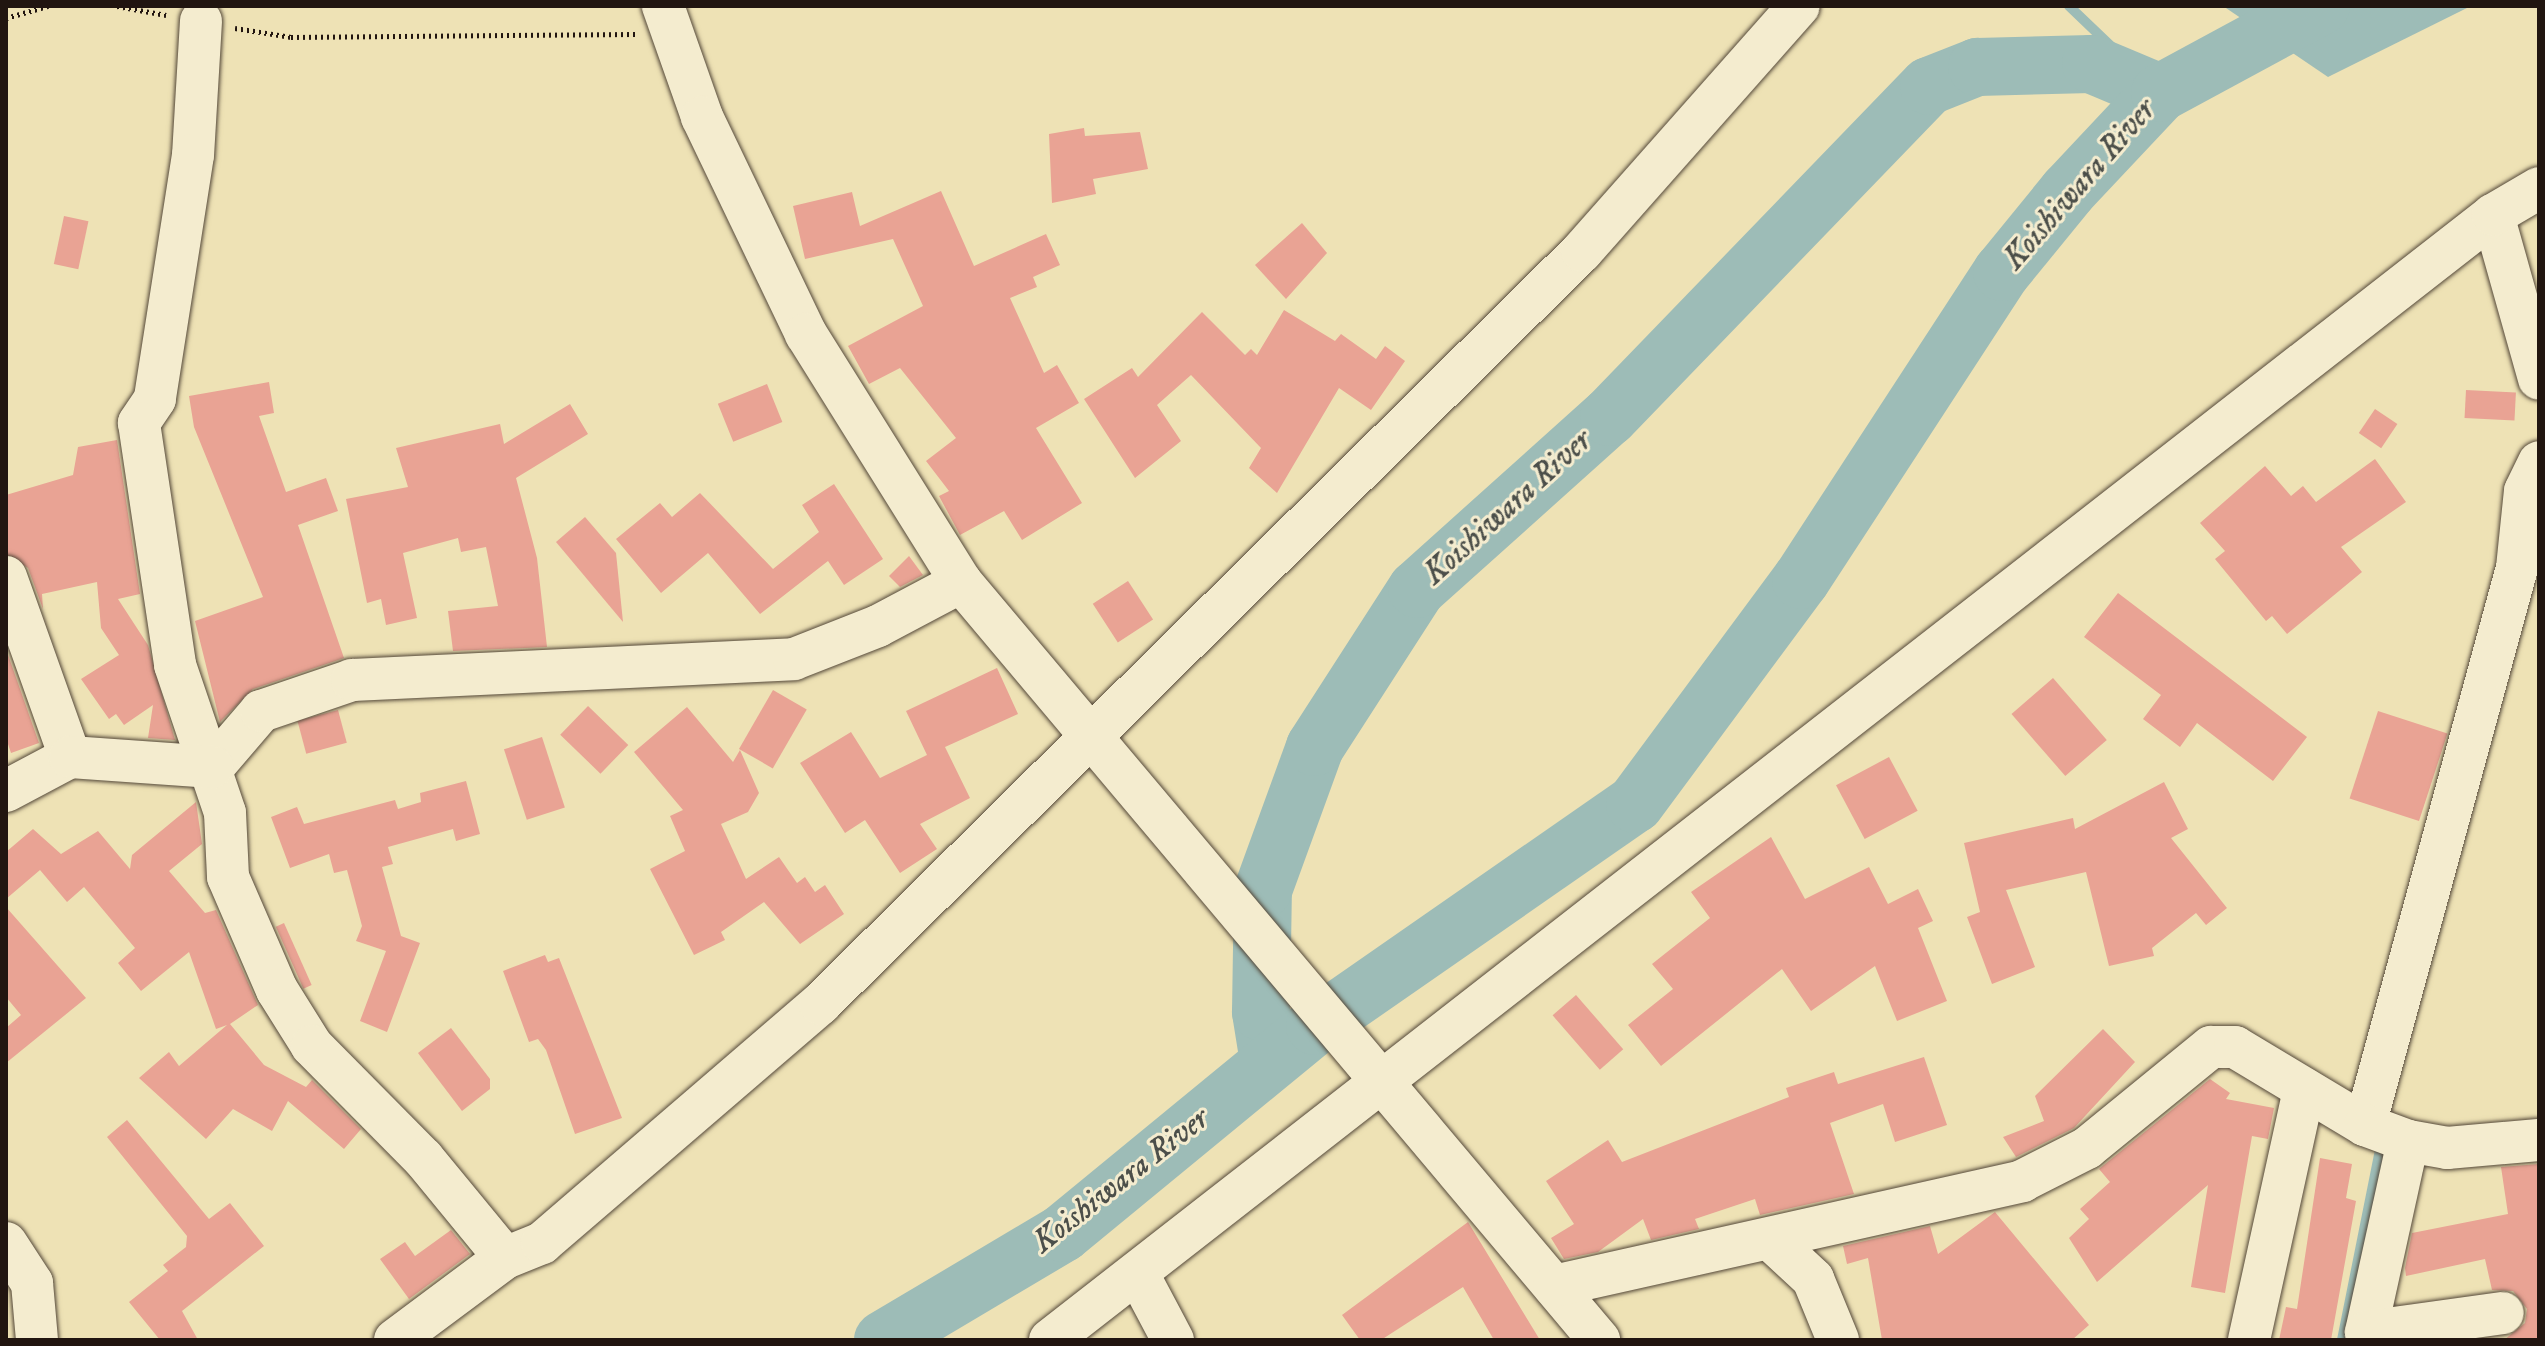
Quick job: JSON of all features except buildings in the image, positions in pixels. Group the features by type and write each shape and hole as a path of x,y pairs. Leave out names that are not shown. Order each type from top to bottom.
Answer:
{"street":[{"path":"395,1340 505,1258 542,1243 691,1121 1095,747 1582,251 1799,6"},
{"path":"201,21 193,155 155,399 139,423 175,665 213,767 225,813 228,877 277,990 312,1046 423,1158 505,1258"},
{"path":"668,21 702,117 806,334 961,582 1095,747 1599,1340"},
{"path":"1050,1340 2493,215 2539,188"},
{"path":"2493,215 2539,379"},
{"path":"2365,1125 2517,568 2525,491 2539,462"},
{"path":"6,577 70,757"},
{"path":"213,767 261,711 352,680 794,659 878,626 961,582"},
{"path":"6,791 70,757 213,767"},
{"path":"1554,1286 2022,1181 2087,1148 2211,1047 2235,1047 2365,1125 2408,1141 2447,1148 2539,1140"},
{"path":"2249,1340 2304,1089"},
{"path":"2408,1141 2366,1332 2503,1313"},
{"path":"1770,1239 1813,1279 1838,1340"},
{"path":"6,1243 32,1283 37,1340"},
{"path":"1138,1274 1173,1340"}],"path":[{"path":"6,18 48,6"},
{"path":"117,6 291,37 668,21"}],"water":[{"path":"2223,6 2471,6 2328,77"}],"waterway":[{"path":"2069,6 2160,93"},
{"name":"Koishiwara River","path":"883,1340 1063,1233 1315,1026 1635,804 1801,580 2002,272 2068,191 2160,93 2321,6"},
{"name":"Koishiwara River","path":"1269,1062 1261,1012 1263,890 1315,747 1417,589 1609,417 1929,86 1977,67 2091,64 2160,93"},
{"path":"2342,1340 2382,1139"}]}
